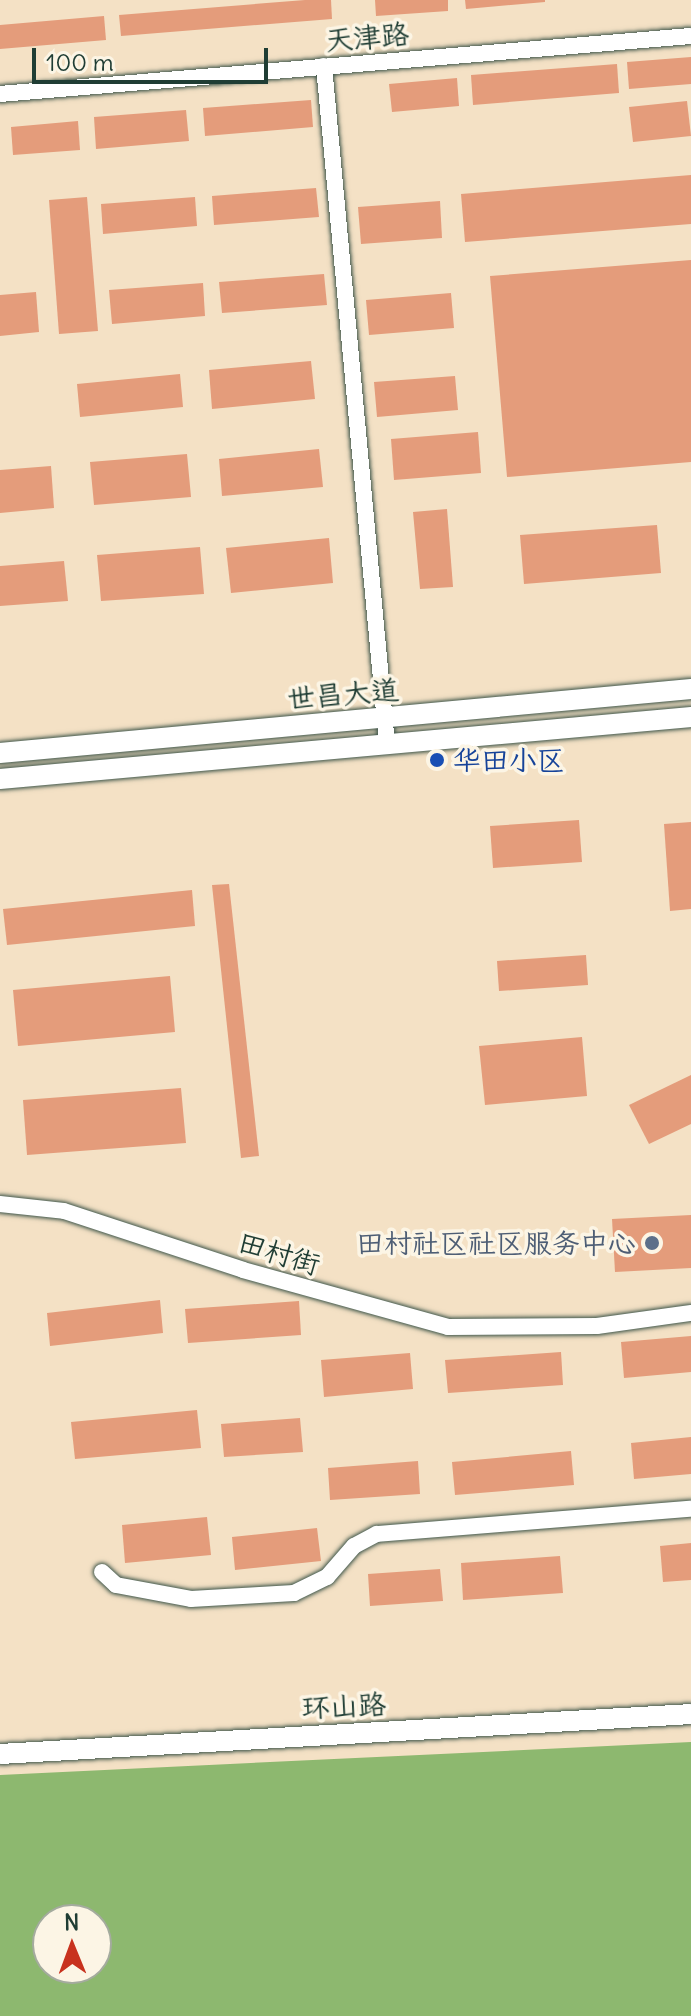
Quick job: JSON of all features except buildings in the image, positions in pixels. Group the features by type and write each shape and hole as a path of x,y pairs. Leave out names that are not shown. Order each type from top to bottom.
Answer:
{"main road":[{"name":"世昌大道","path":"0,753 691,689"},
{"name":"世昌大道","path":"0,779 691,717"},
{"name":"环山路","path":"0,1754 691,1714"}],"street":[{"name":"天津路","path":"0,94 691,36"},
{"path":"324,66 387,744"},
{"name":"田村街","path":"0,1204 64,1211 257,1274 448,1327 597,1326 691,1313"},
{"path":"102,1572 116,1585 191,1599 294,1593 327,1577 354,1546 377,1534 691,1509"}],"green space":[{"path":"691,1742 691,2016 0,2016 0,1775"}],"place":[{"name":"华田小区","path":"437,760"},
{"name":"田村社区社区服务中心","path":"652,1243"}]}
